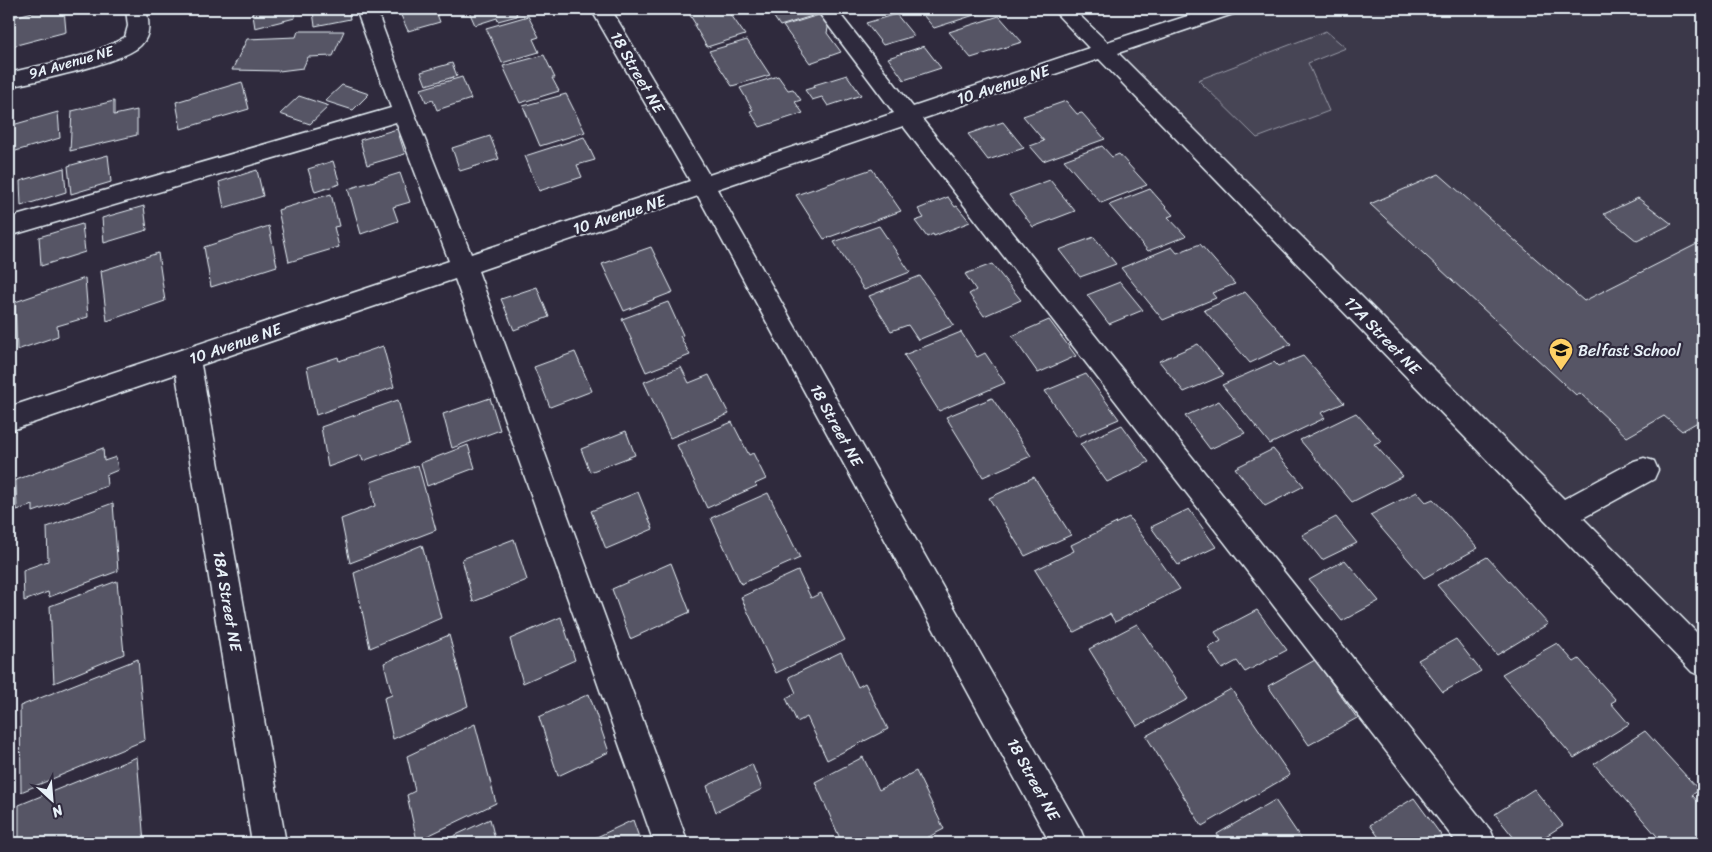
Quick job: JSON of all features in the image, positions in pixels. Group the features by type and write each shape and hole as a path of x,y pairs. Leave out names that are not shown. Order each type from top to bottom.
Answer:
{"street":[{"name":"9A Avenue NE","path":"9,80 112,52 133,41 139,28 136,9"},
{"path":"366,9 402,112 463,266 672,843"},
{"name":"18 Street NE","path":"600,9 704,186 1069,843"},
{"path":"826,9 1478,843"},
{"name":"17A Street NE","path":"1062,9 1703,661"},
{"name":"10 Avenue NE","path":"9,419 704,186 907,115 1229,9"},
{"path":"9,227 402,112"},
{"name":"18A Street NE","path":"187,359 269,843"},
{"path":"1560,516 1644,470"}],"shaded area":[{"name":"Belfast School","path":"1229,9 1703,9 1703,661 1103,51"},
{"path":"1326,31 1346,48 1308,63 1329,111 1257,138 1198,80"}],"building":[{"path":"45,9 64,9 66,32 9,47 9,18"},
{"path":"252,9 294,9 295,18 255,28"},
{"path":"328,9 348,9 350,19 315,26 313,12"},
{"path":"407,9 435,9 440,22 408,31 399,11"},
{"path":"468,9 525,10 516,13 517,16 498,21 497,18 475,25"},
{"path":"700,9 727,9 745,35 707,47 688,12"},
{"path":"765,9 807,9 812,16 780,26 769,10"},
{"path":"918,9 989,9 990,10 934,28"},
{"path":"822,14 829,23 827,33 841,52 810,63 783,26"},
{"path":"896,14 914,36 883,45 866,23"},
{"path":"528,16 539,37 533,39 539,52 502,63 486,28"},
{"path":"999,16 1022,42 971,58 949,32"},
{"path":"298,31 344,31 333,56 308,57 303,68 279,71 232,70 247,39 296,37"},
{"path":"747,40 770,75 732,86 709,51"},
{"path":"924,46 941,68 904,80 888,58"},
{"path":"544,55 559,91 520,103 503,66"},
{"path":"452,63 457,76 426,85 421,72"},
{"path":"847,75 861,95 828,106 822,97 812,100 805,90 815,87 814,85"},
{"path":"778,76 788,90 793,89 801,100 795,102 803,113 760,127 750,111 753,110 740,88"},
{"path":"462,77 471,99 437,110 433,100 426,102 421,89"},
{"path":"242,82 249,109 181,129 176,102"},
{"path":"342,85 369,94 353,110 325,101"},
{"path":"566,94 585,132 540,146 523,106"},
{"path":"299,96 329,106 310,124 280,114"},
{"path":"114,101 114,115 137,110 137,135 70,151 72,111"},
{"path":"1066,101 1077,114 1082,113 1105,139 1043,161 1030,146 1044,141 1023,116"},
{"path":"58,112 60,138 9,153 9,126"},
{"path":"1003,122 1024,148 988,160 968,134"},
{"path":"397,129 405,154 367,165 360,140"},
{"path":"490,136 499,159 460,171 452,148"},
{"path":"584,137 595,160 577,165 582,177 539,191 525,156"},
{"path":"1102,146 1112,157 1119,154 1147,185 1101,203 1064,160"},
{"path":"108,155 111,182 71,194 68,166"},
{"path":"333,161 340,184 315,192 308,169"},
{"path":"64,168 66,192 21,206 20,181"},
{"path":"872,169 901,211 824,239 796,195"},
{"path":"257,170 263,196 224,208 219,182"},
{"path":"400,173 410,202 393,207 398,221 361,234 348,189"},
{"path":"1439,174 1584,301 1703,241 1703,419 1682,431 1664,416 1627,437 1580,393 1576,395 1370,204"},
{"path":"1050,180 1075,211 1033,227 1009,195"},
{"path":"1150,189 1173,215 1168,217 1186,236 1148,251 1109,205"},
{"path":"331,194 339,226 334,227 339,247 289,262 278,210"},
{"path":"948,197 970,222 927,237 915,221 924,218 918,209"},
{"path":"1638,198 1672,224 1637,241 1604,214"},
{"path":"144,206 147,230 104,243 102,218"},
{"path":"82,224 85,252 41,266 39,237"},
{"path":"269,226 277,266 211,287 204,247"},
{"path":"879,226 910,272 864,290 834,242"},
{"path":"1094,237 1116,264 1080,277 1059,250"},
{"path":"1200,244 1235,284 1212,293 1216,298 1163,320 1121,268 1172,247 1177,253"},
{"path":"651,247 673,292 624,311 602,264"},
{"path":"158,253 165,301 107,321 101,271"},
{"path":"992,264 1021,300 984,316 969,294 976,290 965,274"},
{"path":"920,276 954,325 918,340 908,325 891,331 869,296"},
{"path":"85,278 88,317 57,326 58,336 17,350 15,302"},
{"path":"1120,282 1143,310 1109,324 1087,295"},
{"path":"537,287 549,317 514,330 501,299"},
{"path":"1245,292 1291,344 1250,363 1204,310"},
{"path":"668,302 683,335 680,336 690,355 646,372 622,319"},
{"path":"1049,320 1076,356 1038,373 1012,336"},
{"path":"961,332 977,357 985,353 1005,383 939,411 904,355"},
{"path":"1198,344 1224,375 1184,392 1159,361"},
{"path":"383,346 394,387 316,415 307,367 338,357 339,361"},
{"path":"575,352 592,391 550,407 534,367"},
{"path":"1303,356 1344,403 1321,413 1325,418 1270,444 1222,385 1274,362 1278,366"},
{"path":"681,367 689,383 709,375 729,414 670,438 644,382"},
{"path":"1086,374 1119,419 1077,437 1045,391"},
{"path":"490,398 500,430 452,448 443,414"},
{"path":"992,398 1031,456 983,477 946,417"},
{"path":"398,400 409,444 363,461 361,455 328,467 321,427"},
{"path":"1219,401 1245,433 1210,449 1185,416"},
{"path":"1356,413 1381,441 1374,444 1403,476 1352,502 1300,440"},
{"path":"732,422 749,455 753,453 766,479 755,484 757,486 707,508 677,445"},
{"path":"1122,425 1149,462 1107,482 1080,444"},
{"path":"626,431 635,455 590,472 581,449"},
{"path":"468,445 475,468 427,486 421,463"},
{"path":"103,448 104,461 116,457 118,470 106,475 107,486 33,512 33,505 17,510 16,480"},
{"path":"1273,449 1304,486 1265,506 1235,468"},
{"path":"418,465 436,530 350,563 341,519 375,506 371,482"},
{"path":"1034,477 1071,535 1025,556 989,498"},
{"path":"638,492 653,529 606,549 591,511"},
{"path":"1417,492 1426,502 1433,499 1478,548 1424,578 1370,515"},
{"path":"768,493 800,558 741,584 711,518"},
{"path":"113,503 118,571 49,597 48,592 24,601 23,570 48,561 47,527"},
{"path":"1189,509 1216,547 1178,565 1151,527"},
{"path":"1129,517 1180,589 1115,622 1110,614 1074,632 1035,570 1074,551 1071,545"},
{"path":"1336,517 1357,543 1322,560 1302,535"},
{"path":"514,539 527,580 473,602 462,559"},
{"path":"422,545 441,618 370,648 354,573"},
{"path":"1487,557 1548,624 1497,655 1437,585"},
{"path":"1345,560 1379,601 1342,621 1309,580"},
{"path":"671,563 690,612 630,639 612,589"},
{"path":"798,571 811,598 821,593 845,640 776,673 741,597"},
{"path":"117,581 124,654 54,683 50,606"},
{"path":"1257,610 1287,650 1245,672 1237,661 1222,669 1208,648 1221,641 1215,632"},
{"path":"561,617 575,660 523,683 510,639"},
{"path":"1137,624 1188,699 1137,726 1089,649"},
{"path":"449,635 468,706 393,739 384,698 392,695 384,663"},
{"path":"1456,639 1481,671 1443,692 1418,660"},
{"path":"1557,643 1574,662 1579,659 1616,700 1611,703 1629,724 1574,758 1502,674"},
{"path":"841,652 858,687 865,683 888,729 827,760 807,717 797,722 786,698 796,693 789,677"},
{"path":"138,659 145,740 21,792 20,706"},
{"path":"1315,660 1357,718 1309,745 1268,686"},
{"path":"1231,689 1290,775 1202,826 1146,736"},
{"path":"589,694 609,752 558,776 539,717"},
{"path":"475,724 496,803 417,841 407,795 415,791 407,756"},
{"path":"1645,731 1699,790 1692,795 1703,807 1703,843 1663,843 1594,764"},
{"path":"137,757 144,843 19,843 19,805"},
{"path":"863,757 879,790 916,771 944,829 917,843 842,843 815,782"},
{"path":"752,764 762,789 716,812 707,786"},
{"path":"1534,789 1563,825 1535,843 1518,843 1495,814"},
{"path":"1414,798 1441,835 1428,843 1383,843 1370,825"},
{"path":"1275,800 1304,843 1222,843 1217,834"},
{"path":"490,819 496,843 439,843"},
{"path":"633,820 641,843 584,843"}],"place":[{"name":"Belfast School","path":"1561,371"}]}
